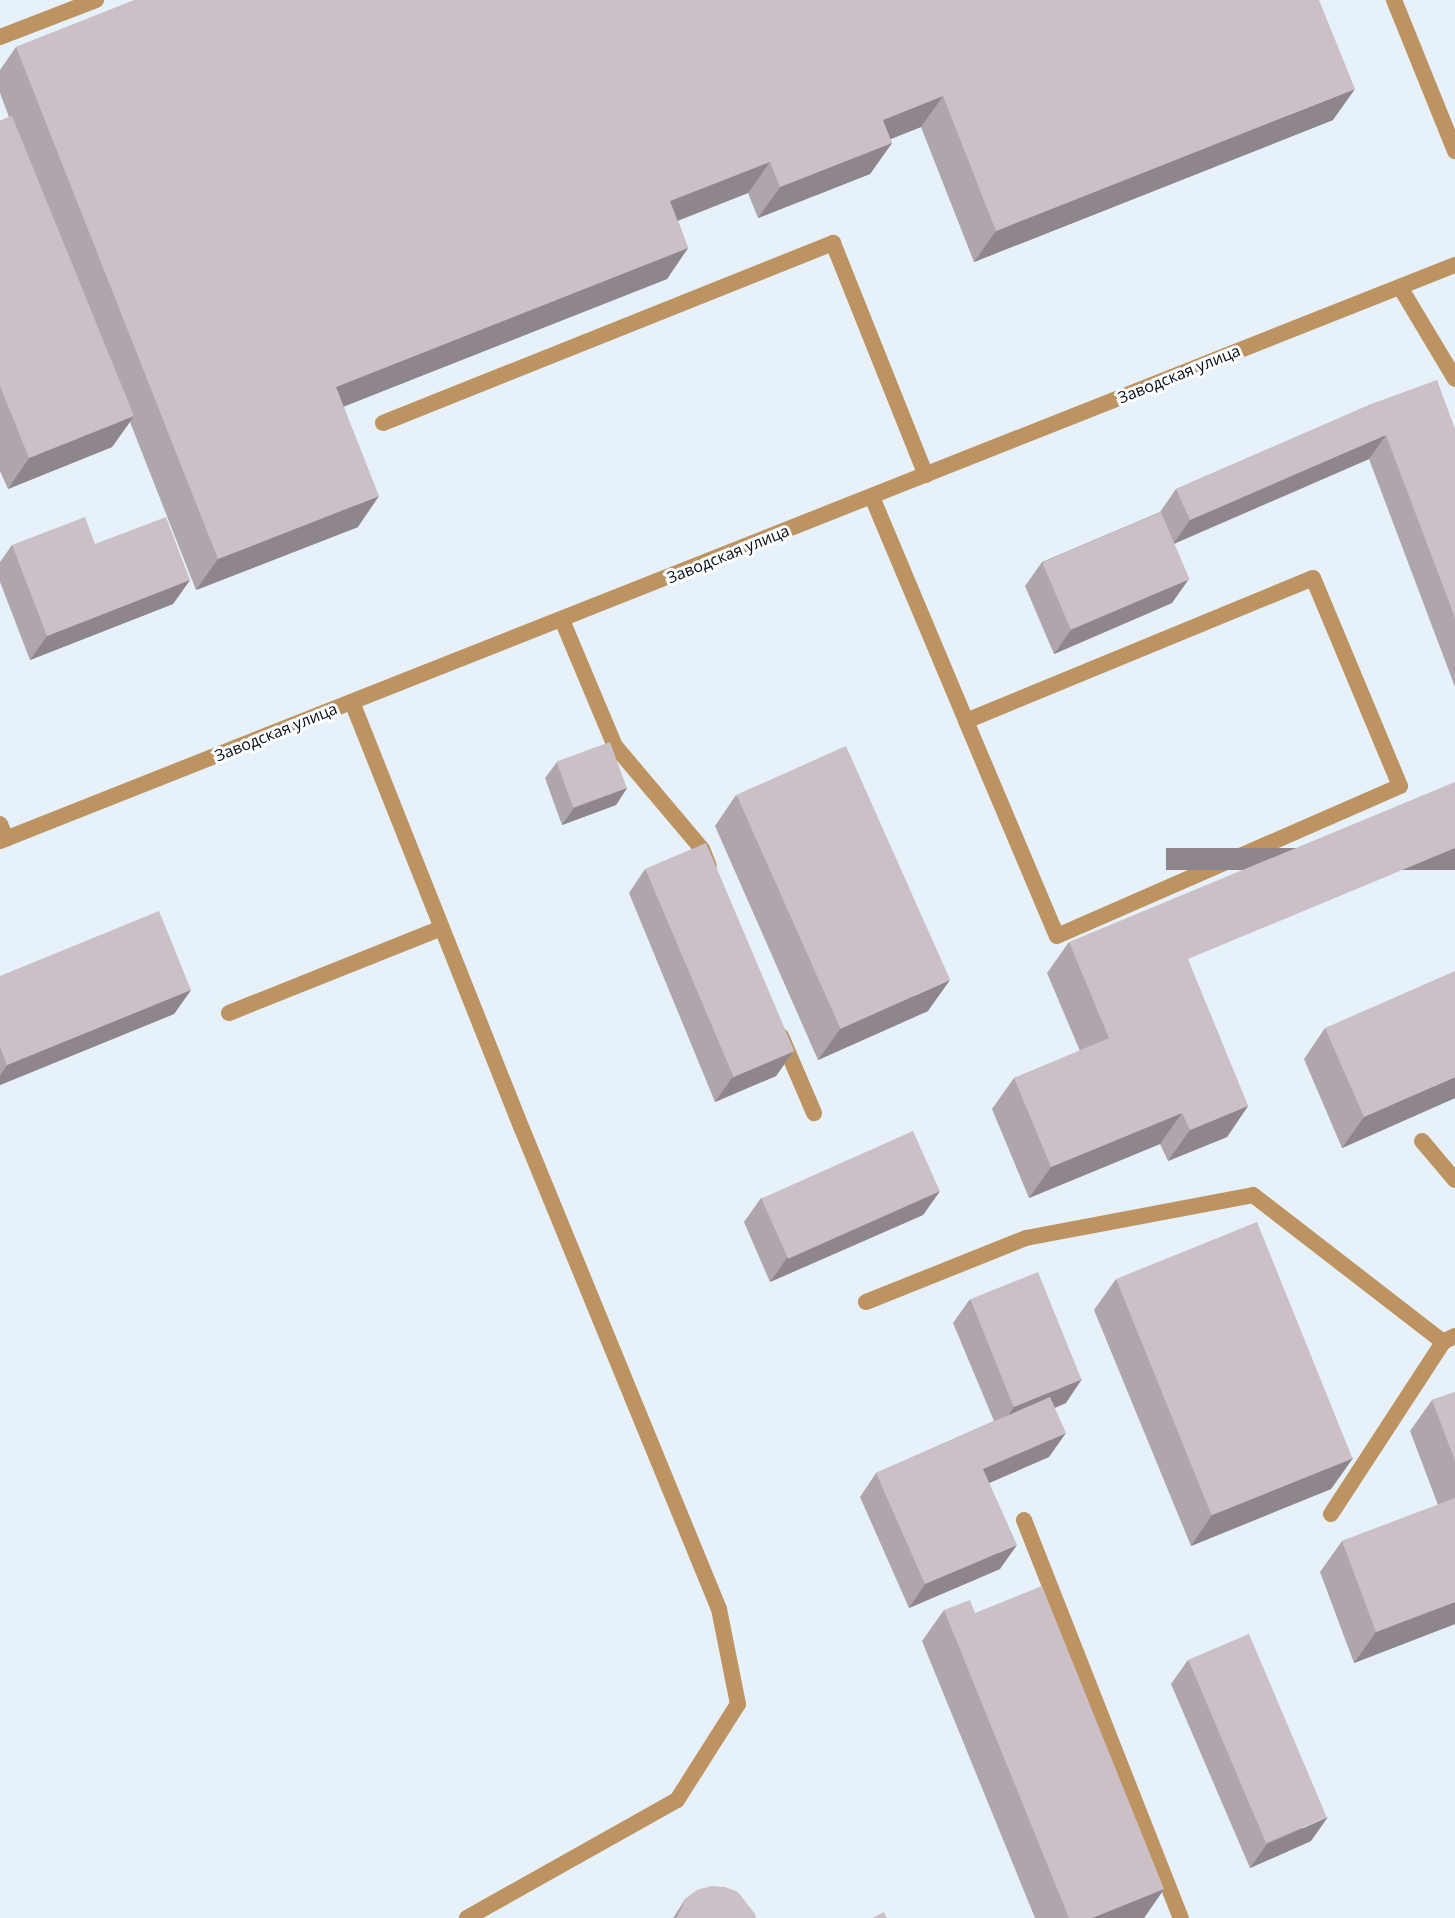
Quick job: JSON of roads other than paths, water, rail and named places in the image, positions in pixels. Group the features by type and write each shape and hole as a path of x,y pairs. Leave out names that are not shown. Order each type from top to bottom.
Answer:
{"street":[{"path":"0,37 96,0"},
{"path":"1394,0 1455,151"},
{"path":"383,423 833,243 926,475"},
{"name":"Заводская улица","path":"2,835 562,620 1455,266"},
{"path":"1400,286 1455,379"},
{"path":"872,497 966,721 1057,936 1400,786 1313,578 966,721"},
{"path":"562,620 615,746 702,849 716,882"},
{"path":"352,702 719,1609 738,1704 678,1800 467,1918"},
{"path":"229,1013 442,928"},
{"path":"777,1025 814,1113"},
{"path":"1422,1141 1455,1180"},
{"path":"866,1302 1026,1238 1253,1195 1449,1339 1331,1514"},
{"path":"1024,1520 1181,1918"}]}
